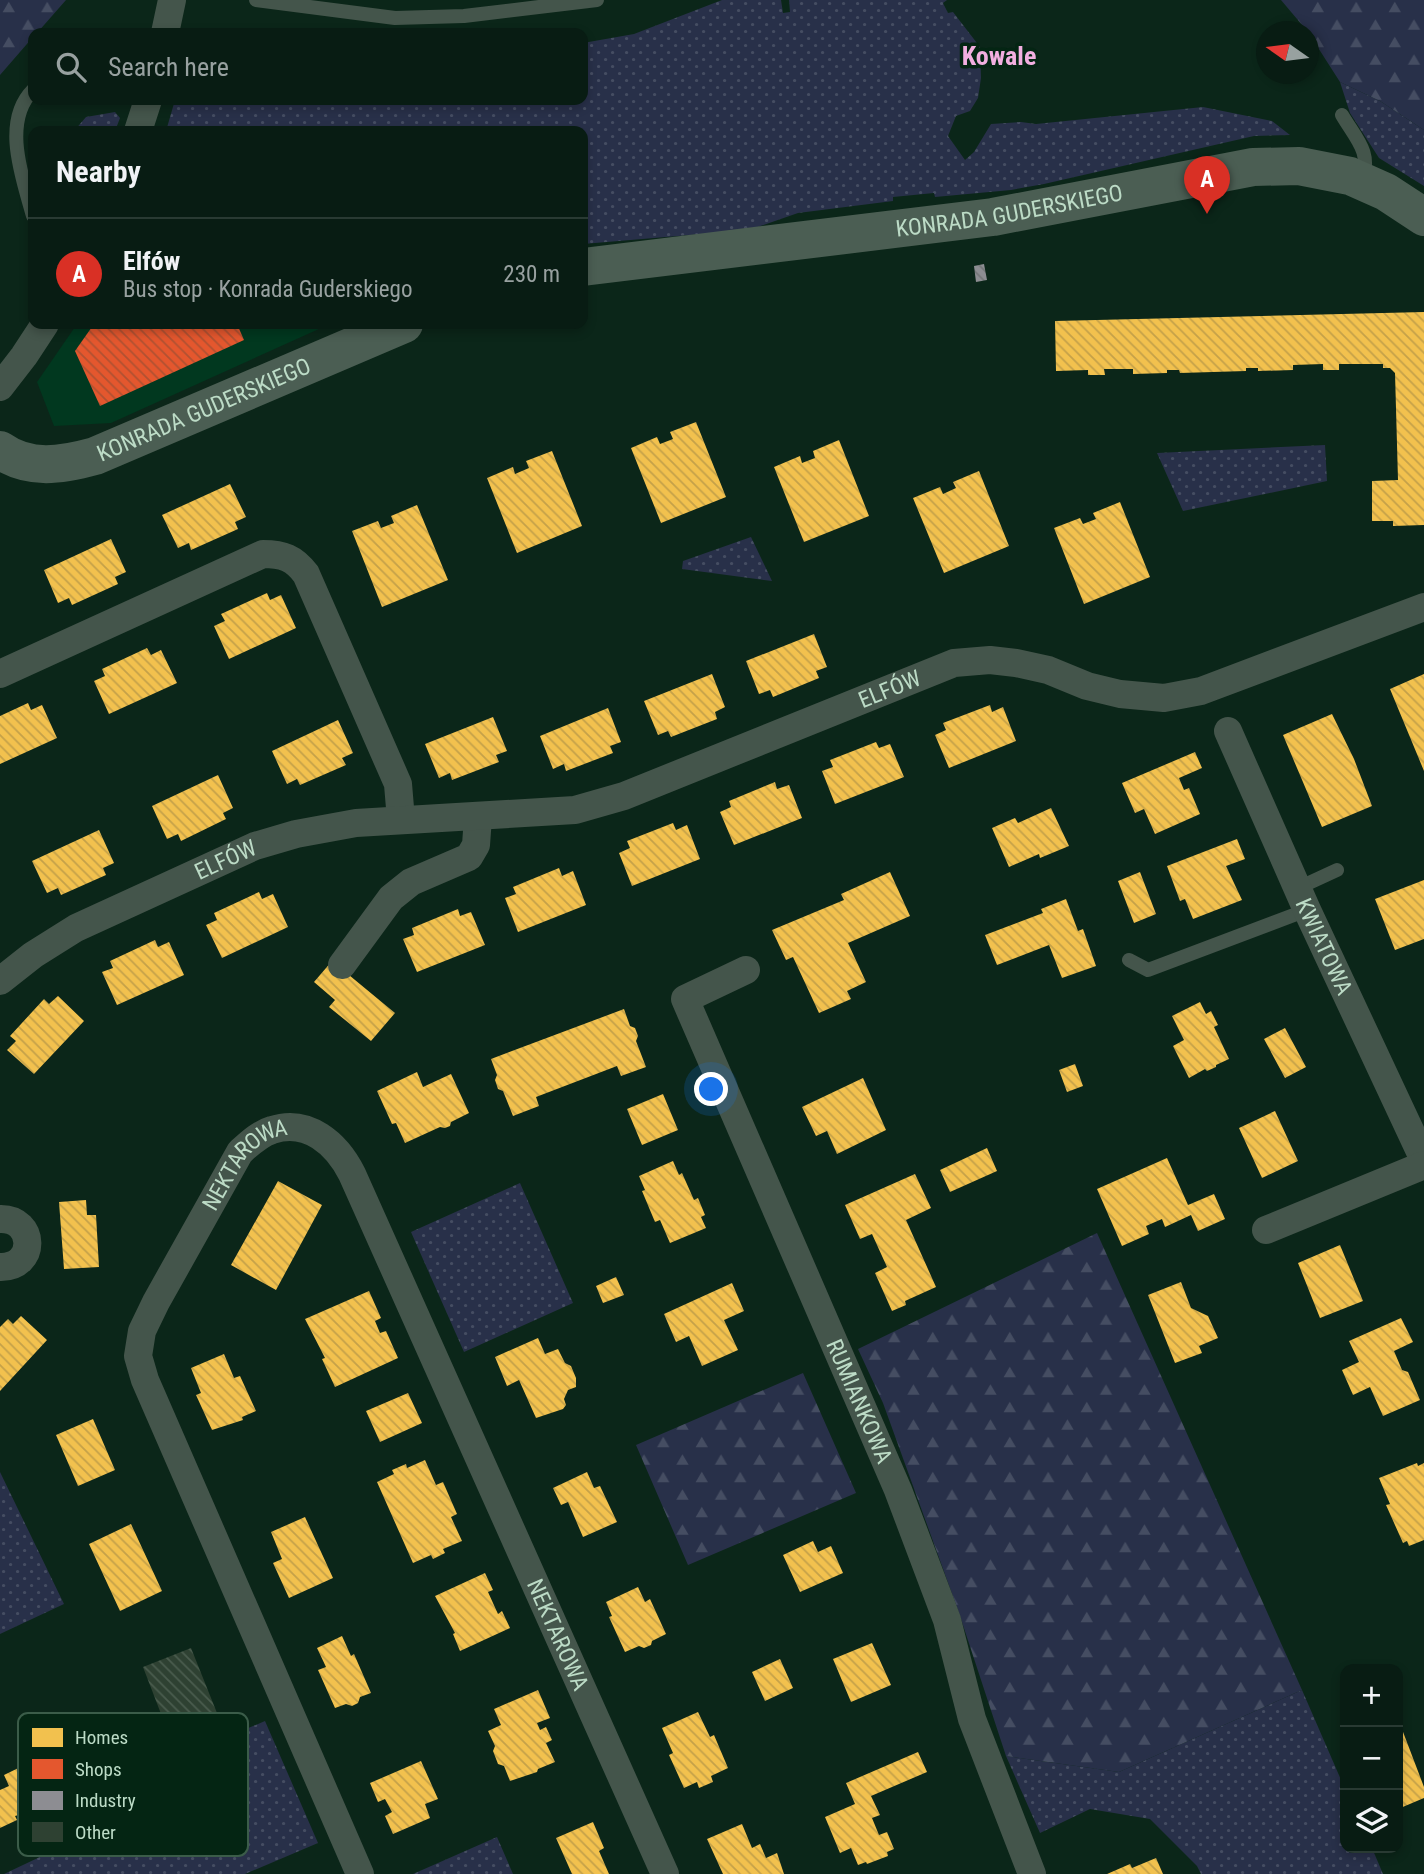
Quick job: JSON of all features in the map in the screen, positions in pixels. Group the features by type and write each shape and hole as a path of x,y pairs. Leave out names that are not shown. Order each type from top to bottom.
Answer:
{"street":[{"path":"166,28 172,0"},
{"path":"139,126 146,105"},
{"name":"KONRADA GUDERSKIEGO","path":"588,266 993,217 1253,167 1300,166 1362,180 1386,192 1424,218"},
{"path":"0,387 41,329"},
{"name":"KONRADA GUDERSKIEGO","path":"0,450 27,463 50,465 94,456 392,329"},
{"path":"0,674 263,554 280,554 297,562 306,574 398,784 401,820"},
{"name":"ELFÓW","path":"0,981 33,955 76,928 255,846 296,834 356,823 575,810 624,796 954,663 990,660 1016,663 1042,668 1087,686 1120,694 1164,698 1201,691 1424,607"},
{"name":"KWIATOWA","path":"1228,731 1424,1163"},
{"path":"342,965 391,898 411,882 469,857 476,845 478,817"},
{"name":"RUMIANKOWA","path":"746,970 685,999 898,1490 947,1620 972,1719 1032,1874"},
{"name":"NEKTAROWA","path":"359,1874 145,1380 138,1356 142,1331 156,1302 240,1152 270,1130 285,1128 309,1130 325,1139 342,1155 352,1174 665,1874"},
{"path":"1266,1230 1424,1163"},
{"path":"0,1219 17,1223 26,1234 28,1242 19,1262 0,1267"}],"lane":[{"path":"256,0 394,18 464,16 597,0"},
{"path":"28,95 18,120 16,141 28,194"},
{"path":"1342,115 1366,157 1362,180"},
{"path":"1129,960 1148,970 1303,899 1337,870"}],"shaded area":[{"path":"74,329 319,329 111,423 54,426 37,382"}],"green space":[{"path":"0,0 66,0 41,28 28,28 28,43 0,75"},
{"path":"722,0 781,0 783,13 790,12 789,0 947,0 943,3 948,13 953,12 980,47 981,78 978,98 970,111 956,116 948,136 965,160 974,152 991,124 1036,124 1203,107 1272,121 1290,135 1254,136 1011,190 935,197 934,193 893,197 893,201 798,213 749,230 588,244 588,126 167,126 174,105 588,105 588,42 634,34"},
{"path":"1281,0 1424,0 1424,130 1380,101 1340,82 1319,49 1319,21 1299,21"},
{"path":"1340,82 1380,101 1424,130 1424,186 1379,158 1350,113"},
{"path":"115,112 120,118 117,126 78,126 86,117"},
{"path":"1325,445 1327,481 1183,511 1157,453"},
{"path":"751,537 772,581 682,569 683,561"},
{"path":"520,1183 573,1303 464,1352 411,1232"},
{"path":"1097,1233 1302,1690 1119,1772 1006,1756 959,1613 883,1403 858,1349"},
{"path":"803,1373 856,1493 688,1565 636,1445"},
{"path":"0,1472 64,1604 0,1634"},
{"path":"1302,1690 1340,1777 1340,1853 1374,1853 1383,1874 1201,1874 1197,1866 1150,1819 1090,1809 1040,1833 1006,1756 1119,1772"},
{"path":"265,1721 318,1843 245,1874 4,1874 42,1856 248,1856 248,1728"},
{"path":"497,1837 513,1874 413,1874"}],"building: Homes":[{"path":"1424,312 1424,525 1393,526 1393,521 1372,521 1372,481 1398,480 1395,373 1390,368 1383,368 1383,364 1339,364 1339,370 1323,370 1323,364 1293,365 1293,370 1258,371 1258,368 1246,368 1246,371 1180,373 1179,370 1167,370 1167,373 1133,374 1133,369 1104,369 1105,375 1088,375 1088,370 1056,371 1055,321"},
{"path":"696,422 726,497 661,523 631,448 657,437 660,444 673,439 670,432"},
{"path":"839,440 869,516 804,542 774,467 800,456 802,463 815,458 813,451"},
{"path":"552,451 582,526 517,553 487,478 513,467 515,474 529,468 526,461"},
{"path":"979,471 1009,546 944,573 913,498 940,487 943,494 956,488 953,482"},
{"path":"230,484 246,517 235,522 238,529 191,550 189,543 178,548 162,515"},
{"path":"1120,502 1150,577 1084,604 1054,528 1080,518 1083,524 1096,519 1093,513"},
{"path":"417,505 448,580 382,607 352,531 378,521 381,528 394,523 391,516"},
{"path":"111,539 126,572 115,577 118,584 72,605 69,598 58,603 44,570"},
{"path":"267,593 270,600 281,595 296,628 229,659 214,626 225,621 221,614"},
{"path":"814,634 827,667 816,671 819,678 773,697 770,690 759,694 746,661"},
{"path":"147,648 151,655 161,650 177,683 109,714 94,681 105,676 102,669"},
{"path":"712,674 725,707 715,712 717,719 671,737 668,731 658,735 644,701"},
{"path":"1424,674 1424,771 1390,689"},
{"path":"28,703 31,710 42,705 57,738 0,764 0,716"},
{"path":"990,705 992,712 1003,707 1016,741 949,768 935,735 946,730 943,723"},
{"path":"608,708 621,742 610,746 613,753 566,771 564,764 553,769 540,736"},
{"path":"1332,714 1354,759 1372,806 1322,827 1283,735"},
{"path":"493,717 507,751 496,755 499,762 452,780 450,773 439,778 425,744"},
{"path":"338,720 353,753 342,758 346,765 300,785 297,779 287,784 272,751"},
{"path":"876,742 879,748 890,744 904,777 835,804 822,771 833,767 830,760"},
{"path":"1195,752 1202,768 1179,778 1184,790 1189,788 1200,814 1155,834 1144,809 1135,813 1122,783"},
{"path":"218,775 233,808 223,813 226,819 181,841 178,834 167,839 152,806"},
{"path":"775,782 777,789 789,785 802,818 734,845 720,812 731,807 729,801"},
{"path":"1051,808 1069,846 1040,858 1039,854 1009,867 992,828 1015,818 1018,823"},
{"path":"673,823 676,830 687,825 700,859 632,886 619,853 630,848 627,841"},
{"path":"99,830 114,863 103,868 106,875 61,895 58,888 47,893 32,861"},
{"path":"1237,839 1245,859 1226,866 1242,900 1193,919 1185,899 1180,901 1167,866"},
{"path":"559,868 562,876 573,871 586,905 518,932 505,898 516,894 513,887"},
{"path":"890,872 910,916 848,943 866,982 847,991 851,999 819,1013 793,957 786,960 772,930 844,900 841,894"},
{"path":"1140,872 1156,914 1134,923 1118,881"},
{"path":"1424,880 1424,939 1395,950 1375,899"},
{"path":"259,892 262,899 273,894 288,927 222,958 206,925 217,920 214,913"},
{"path":"1066,899 1078,931 1083,929 1096,966 1062,978 1049,945 997,965 985,935 1043,913 1041,909"},
{"path":"458,909 460,916 471,912 485,945 417,972 403,939 414,935 412,928"},
{"path":"155,940 158,947 169,942 184,975 117,1005 102,972 113,968 110,961"},
{"path":"332,961 395,1013 371,1041 329,1007 335,1000 314,982"},
{"path":"58,996 84,1021 34,1074 7,1050 16,1041 10,1036 44,999 49,1004"},
{"path":"1200,1002 1206,1014 1211,1011 1218,1025 1214,1027 1229,1059 1189,1078 1173,1046 1184,1040 1172,1016"},
{"path":"624,1009 630,1026 635,1028 638,1036 636,1041 646,1067 621,1076 617,1066 536,1097 539,1106 513,1116 503,1091 498,1089 495,1080 497,1075 491,1059"},
{"path":"1285,1028 1306,1067 1285,1078 1264,1039"},
{"path":"1075,1064 1083,1086 1067,1092 1059,1070"},
{"path":"417,1072 423,1087 451,1074 469,1113 451,1122 450,1126 440,1127 405,1143 396,1123 392,1124 377,1091"},
{"path":"863,1078 886,1130 837,1154 827,1131 816,1136 802,1107"},
{"path":"663,1094 678,1130 642,1145 627,1109"},
{"path":"1275,1111 1298,1161 1262,1178 1239,1128"},
{"path":"987,1148 997,1171 950,1192 940,1170"},
{"path":"1167,1158 1188,1205 1214,1194 1225,1219 1198,1231 1191,1215 1165,1227 1162,1219 1146,1226 1149,1234 1122,1246 1097,1189"},
{"path":"673,1161 679,1175 682,1173 694,1200 698,1198 705,1215 701,1217 706,1228 670,1243 660,1220 655,1222 639,1176"},
{"path":"915,1174 931,1208 906,1220 936,1287 905,1301 906,1305 892,1311 875,1273 887,1267 872,1234 860,1239 845,1205"},
{"path":"278,1181 322,1205 276,1290 231,1265"},
{"path":"86,1200 87,1215 96,1215 99,1267 64,1269 59,1202"},
{"path":"1340,1245 1363,1301 1320,1318 1298,1263"},
{"path":"616,1277 624,1295 603,1303 596,1286"},
{"path":"1181,1282 1191,1308 1208,1316 1218,1338 1199,1346 1202,1353 1175,1363 1148,1295"},
{"path":"732,1283 744,1311 724,1320 738,1350 702,1366 689,1336 676,1342 664,1314"},
{"path":"369,1291 381,1318 375,1321 380,1333 386,1331 398,1358 335,1387 322,1359 325,1358 305,1319"},
{"path":"21,1316 47,1340 0,1391 0,1327 8,1319 13,1324"},
{"path":"1401,1318 1413,1342 1394,1351 1402,1370 1408,1372 1420,1400 1383,1416 1370,1387 1353,1395 1342,1370 1359,1362 1349,1341"},
{"path":"538,1338 545,1354 558,1349 565,1363 571,1366 576,1387 568,1390 563,1409 536,1418 519,1380 507,1386 495,1357"},
{"path":"224,1354 234,1378 240,1376 256,1411 242,1417 243,1420 212,1430 196,1395 201,1393 191,1368"},
{"path":"408,1393 422,1423 380,1442 366,1411"},
{"path":"93,1419 115,1470 78,1486 56,1435"},
{"path":"425,1460 436,1485 443,1482 457,1514 451,1517 462,1541 443,1549 445,1553 433,1559 431,1555 413,1563 377,1482 394,1474 392,1470 406,1464 407,1468"},
{"path":"1417,1463 1418,1466 1424,1463 1424,1540 1409,1546 1407,1541 1403,1543 1386,1505 1390,1504 1379,1478"},
{"path":"587,1472 594,1488 600,1486 617,1522 583,1537 568,1502 561,1505 553,1488"},
{"path":"305,1517 333,1578 289,1598 273,1563 282,1559 271,1532"},
{"path":"131,1524 162,1591 120,1611 89,1544"},
{"path":"813,1541 818,1552 831,1546 843,1573 800,1592 783,1555"},
{"path":"485,1573 493,1590 488,1592 498,1614 502,1611 510,1628 460,1651 453,1634 455,1633 435,1596"},
{"path":"638,1587 645,1602 650,1599 666,1634 652,1641 651,1645 644,1648 639,1646 625,1652 609,1617 612,1616 606,1602"},
{"path":"342,1636 351,1656 354,1654 371,1693 360,1697 358,1703 352,1706 346,1704 335,1708 318,1670 326,1667 317,1648"},
{"path":"872,1643 891,1685 851,1702 833,1659"},
{"path":"780,1659 793,1688 765,1701 752,1672"},
{"path":"538,1690 550,1718 537,1723 540,1730 546,1727 552,1740 546,1743 555,1762 538,1769 537,1772 510,1781 504,1766 498,1764 493,1751 495,1746 488,1731 501,1725 494,1709"},
{"path":"698,1712 710,1737 714,1735 728,1768 711,1776 713,1782 699,1788 697,1782 684,1788 669,1755 673,1753 662,1728"},
{"path":"1403,1732 1424,1787 1424,1798 1403,1807"},
{"path":"918,1752 927,1772 871,1796 880,1815 872,1818 879,1835 887,1832 894,1849 887,1852 888,1856 858,1865 851,1848 840,1853 825,1817 855,1804 846,1783"},
{"path":"421,1761 438,1799 425,1804 430,1818 393,1834 385,1816 392,1812 385,1799 378,1802 370,1783"},
{"path":"18,1768 18,1815 15,1816 17,1820 0,1828 0,1790 9,1786 4,1775"},
{"path":"593,1822 604,1848 599,1851 609,1874 572,1874 556,1838"},
{"path":"742,1824 752,1848 760,1844 766,1858 777,1853 784,1874 723,1874 707,1839"},
{"path":"1156,1858 1163,1874 1107,1874 1130,1864 1132,1868"}],"building: Shops":[{"path":"90,329 239,329 244,340 100,406 75,351"}],"building: Industry":[{"path":"984,264 987,280 976,282 974,266"}],"building: Other":[{"path":"191,1648 217,1713 161,1713 143,1667"}],"place":[{"name":"Elfów","path":"1207,214"}],"district":[{"name":"Kowale","path":"999,56"}]}
